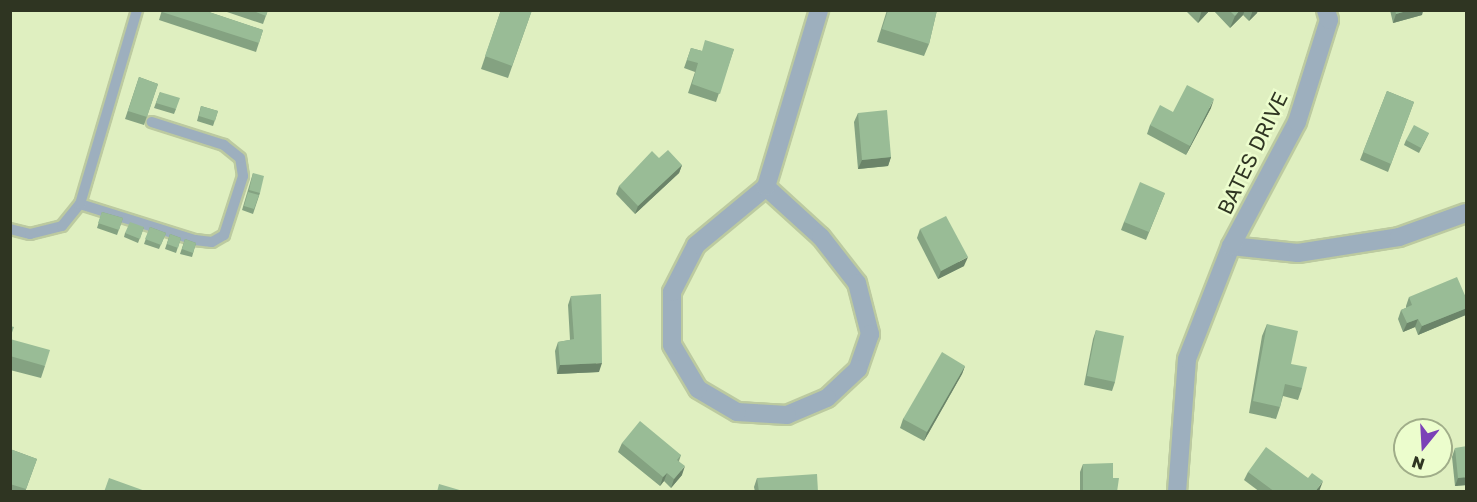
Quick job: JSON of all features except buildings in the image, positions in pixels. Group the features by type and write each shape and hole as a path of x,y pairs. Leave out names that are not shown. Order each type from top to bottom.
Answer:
{"street":[{"path":"766,187 821,237 857,283 870,334 858,369 827,398 787,415 737,412 698,389 672,345 672,292 696,246 766,187 819,10"},
{"name":"BATES DRIVE","path":"1177,492 1187,359 1232,246 1297,122 1329,20 1326,10"},
{"name":"BATES DRIVE","path":"1232,246 1298,253 1399,237 1467,213"}],"lane":[{"path":"10,229 30,234 62,226 80,204 136,10"},
{"path":"80,204 195,240 212,242 224,235 243,176 240,158 224,145 152,122"}]}
